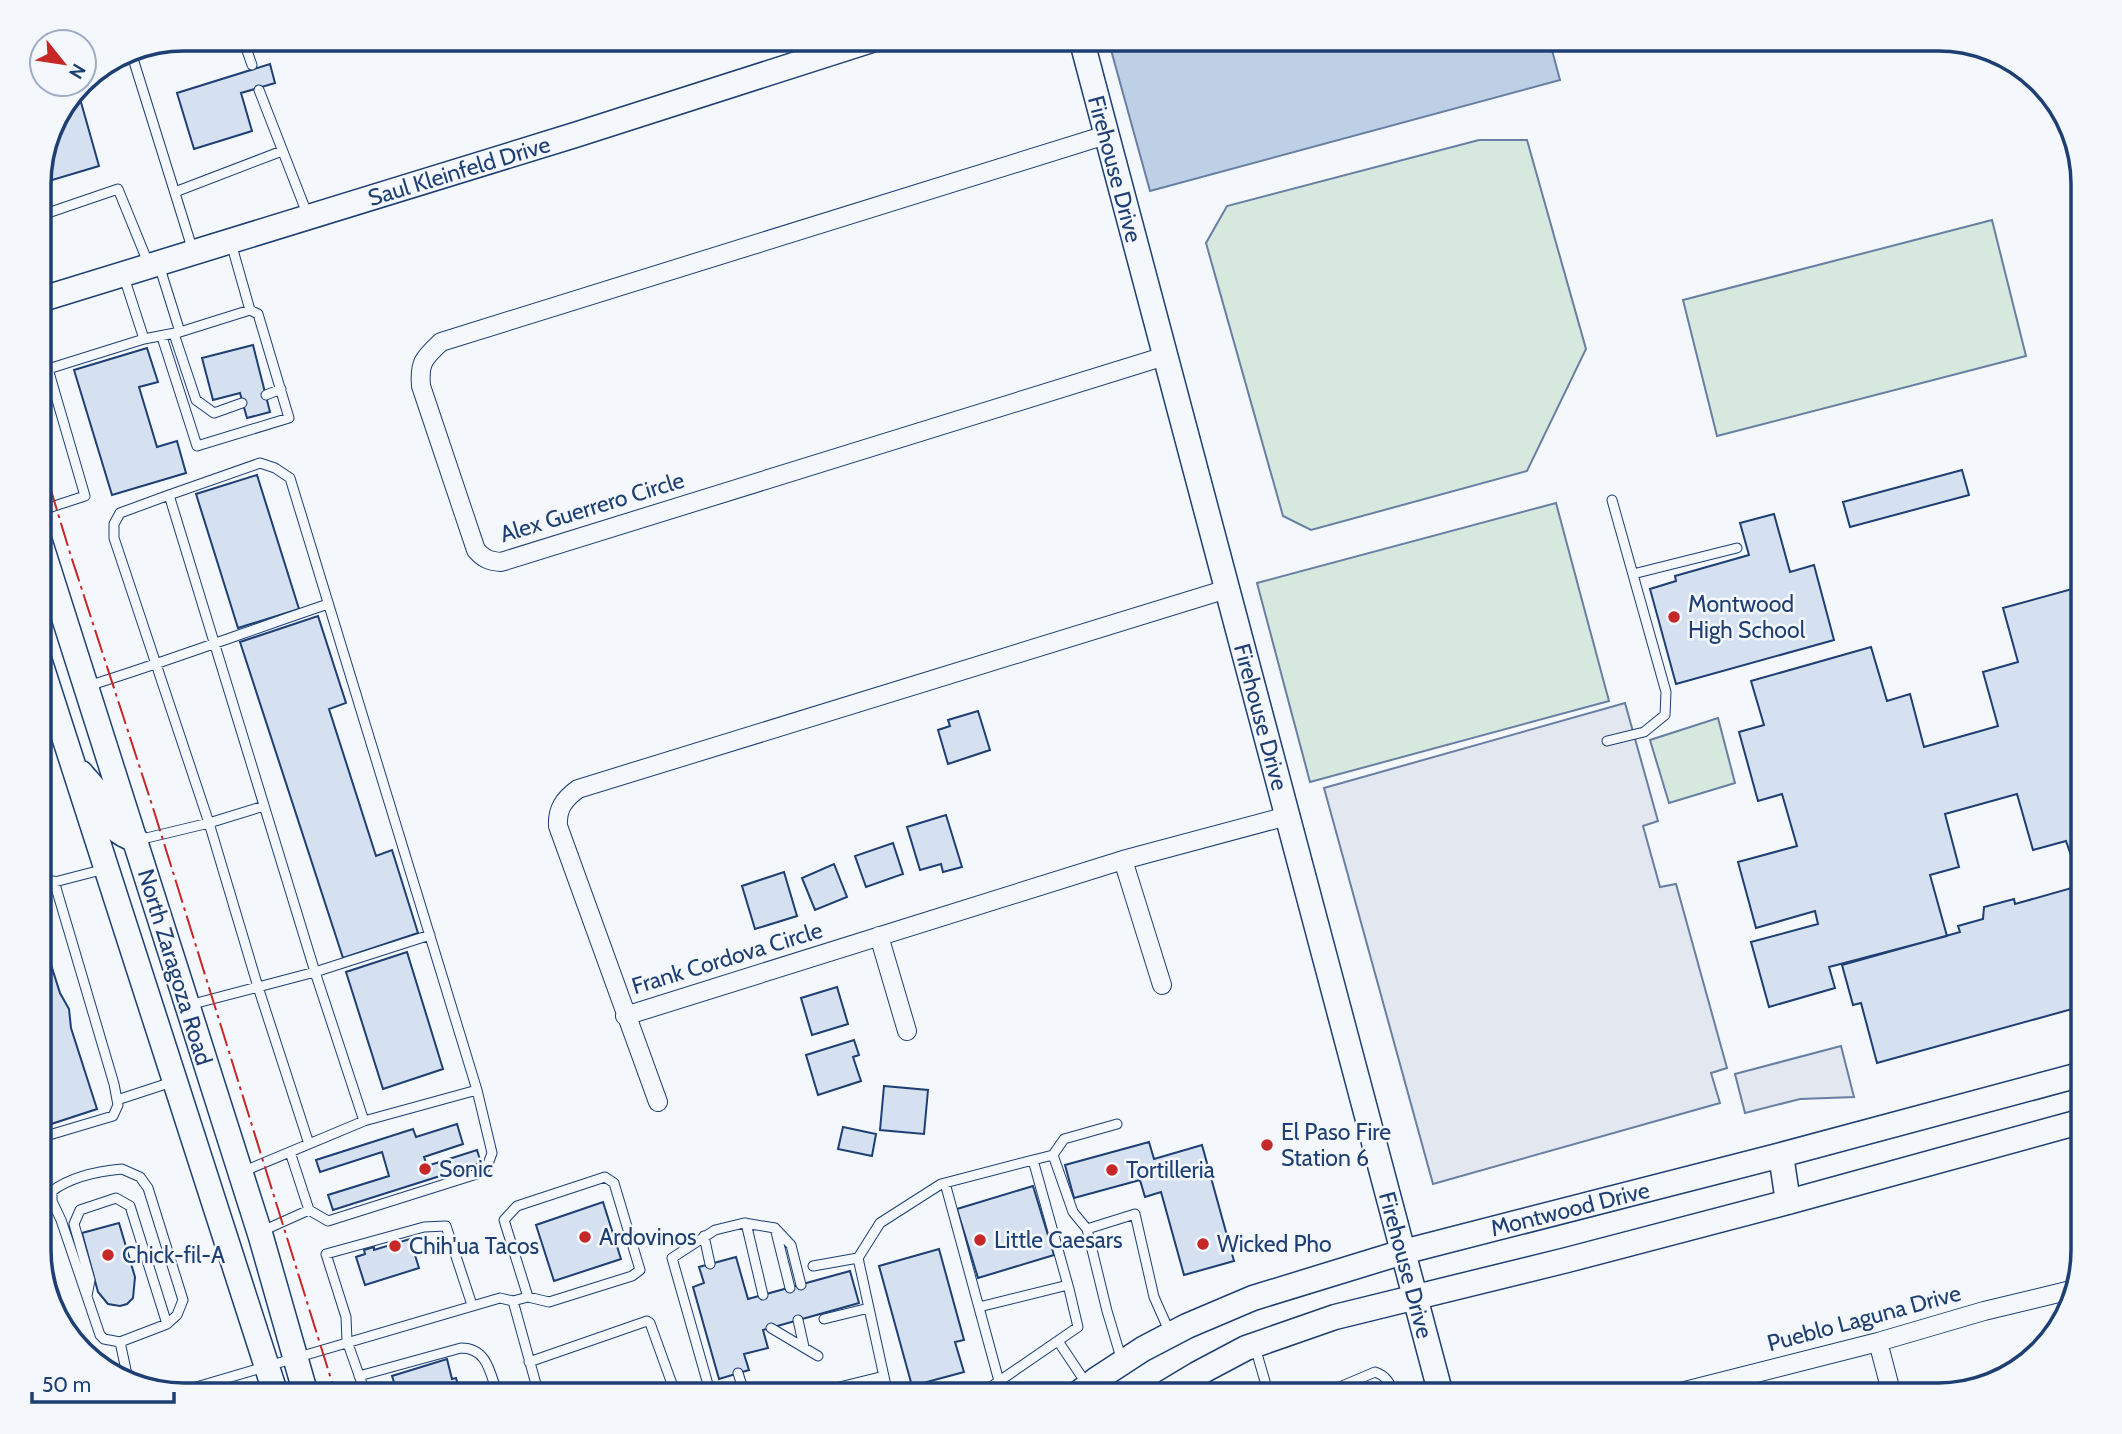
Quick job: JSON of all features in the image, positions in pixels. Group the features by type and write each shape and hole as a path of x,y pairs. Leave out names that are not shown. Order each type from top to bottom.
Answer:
{"main road":[{"name":"Saul Kleinfeld Drive","path":"51,296 837,51"},
{"name":"Firehouse Drive","path":"1084,51 1438,1383"},
{"name":"North Zaragoza Road","path":"51,577 259,1232 302,1383"},
{"name":"North Zaragoza Road","path":"51,698 273,1383"},
{"path":"71,761 101,798 114,829 136,840"},
{"path":"106,868 129,877 157,951 176,969"},
{"name":"Montwood Drive","path":"1093,1383 1171,1335 1253,1297 1403,1252 2071,1077"},
{"name":"Montwood Drive","path":"1182,1383 1254,1345 1335,1317 1567,1260 2071,1125"},
{"path":"1781,1155 1788,1202"}],"street":[{"name":"Alex Guerrero Circle","path":"1106,135 441,342 427,355 419,368 421,386 476,550 491,561 501,562 1165,356"},
{"name":"Frank Cordova Circle","path":"1227,589 578,789 566,797 560,808 558,826 625,1016 1123,860 1287,816"},
{"path":"1123,860 1162,985"},
{"path":"879,936 907,1031"},
{"path":"625,1016 658,1102"},
{"name":"Pueblo Laguna Drive","path":"1716,1383 2064,1292"},
{"path":"1878,1342 1889,1383"}],"lane":[{"path":"247,51 252,65"},
{"path":"134,61 193,253"},
{"path":"259,90 309,217"},
{"path":"174,192 282,151"},
{"path":"51,212 118,189 154,265 196,400 214,413 242,403"},
{"path":"231,241 250,310"},
{"path":"123,275 144,339"},
{"path":"51,368 250,310 258,314 289,418 197,446 162,337"},
{"path":"51,379 85,496 51,507"},
{"path":"266,395 281,388"},
{"path":"290,1152 309,1210 328,1222 480,1173 488,1164 492,1153 477,1090 289,478 275,468 260,463 120,513 114,524 114,538 209,823 309,1144"},
{"path":"169,495 315,972 364,1121"},
{"path":"1606,741 1644,732 1665,715 1666,692 1612,500"},
{"path":"1633,574 1737,548"},
{"path":"86,686 156,665 328,604"},
{"path":"136,840 209,823 264,806"},
{"path":"51,882 106,868"},
{"path":"51,1134 113,1116 118,1105 54,881"},
{"path":"187,1006 315,972 430,935"},
{"path":"117,1100 174,1082"},
{"path":"240,1173 364,1121 477,1090"},
{"path":"885,1383 858,1258 880,1223 945,1183 1053,1155 1064,1139 1117,1124"},
{"path":"1053,1155 1073,1212 1087,1229 1122,1363"},
{"path":"996,1383 1078,1327 1033,1160"},
{"path":"122,1168 140,1177 148,1188 183,1300 177,1315 167,1324 120,1342 104,1339 100,1335 52,1200 52,1191 60,1185 122,1168"},
{"path":"217,1383 472,1305 500,1298 513,1301 528,1297 549,1302 632,1276 640,1270 614,1183 605,1177 517,1206 504,1220 528,1297"},
{"path":"945,1183 999,1381"},
{"path":"87,1297 90,1280 74,1224 80,1210 116,1198 130,1206 167,1324"},
{"path":"259,1232 309,1210"},
{"path":"1087,1229 1135,1214 1154,1297 1171,1335"},
{"path":"746,1223 762,1295"},
{"path":"708,1383 672,1258 715,1230 746,1223 775,1228 791,1245 801,1285"},
{"path":"362,1383 347,1342 346,1317 326,1254 424,1227 446,1226 472,1305"},
{"path":"775,1228 790,1288"},
{"path":"704,1236 710,1264"},
{"path":"813,1266 858,1258"},
{"path":"979,1307 1068,1285"},
{"path":"513,1301 535,1383"},
{"path":"824,1319 869,1308"},
{"path":"798,1320 804,1347"},
{"path":"529,1362 647,1321 672,1383"},
{"path":"771,1328 818,1356"},
{"path":"1058,1340 1078,1383"},
{"path":"120,1342 126,1370"},
{"path":"1254,1345 1265,1383"},
{"path":"359,1376 461,1348 472,1348 479,1352 484,1360 493,1383"},
{"path":"1349,1383 1375,1372 1383,1375 1390,1383"},
{"path":"738,1373 742,1383"},
{"path":"856,1383 884,1376"}],"shaded area":[{"path":"1479,140 1527,140 1586,349 1527,471 1311,530 1283,516 1206,243 1227,206"},
{"path":"1992,220 2026,356 1717,436 1683,300"},
{"path":"1556,503 1609,701 1310,782 1257,583"},
{"path":"1625,703 1658,821 1643,826 1660,887 1676,884 1727,1068 1711,1073 1720,1103 1433,1184 1324,788"},
{"path":"1718,718 1735,783 1669,803 1650,740"},
{"path":"1841,1046 1854,1097 1800,1099 1745,1113 1735,1074"}],"water":[{"path":"1111,51 1552,51 1560,80 1150,191"}],"building":[{"path":"270,64 275,83 241,93 252,131 194,149 177,93"},
{"path":"80,100 99,166 51,180 55,150 61,133"},
{"path":"253,345 270,412 247,418 240,393 213,400 202,358"},
{"path":"147,348 158,382 139,387 157,447 177,441 186,473 112,495 74,370"},
{"path":"1962,470 1969,495 1850,527 1843,502"},
{"path":"257,475 299,609 238,628 196,494"},
{"path":"1774,514 1790,572 1814,565 1834,640 1676,684 1650,589 1676,581 1675,576 1749,555 1740,523"},
{"path":"2071,589 2071,855 2066,841 2033,850 2017,794 1945,814 1959,867 1930,875 1947,936 1829,967 1835,988 1769,1007 1751,942 1818,924 1815,911 1756,928 1738,862 1797,846 1782,794 1758,801 1739,732 1764,725 1751,681 1871,647 1887,701 1910,694 1924,747 1998,726 1983,672 2018,662 2003,608"},
{"path":"318,616 346,703 329,709 376,856 392,850 418,933 343,958 240,642"},
{"path":"978,711 990,750 948,764 938,730 950,726 948,720"},
{"path":"946,815 962,867 943,872 941,864 920,870 907,827"},
{"path":"893,843 903,874 866,887 855,856"},
{"path":"834,864 847,897 815,910 802,878"},
{"path":"784,872 797,916 755,929 742,886"},
{"path":"2071,888 2071,1009 1877,1063 1861,1003 1853,1005 1842,965 1960,932 1958,926 1983,919 1984,907 2014,899 2015,904"},
{"path":"407,952 443,1069 383,1089 346,972"},
{"path":"51,965 60,993 69,1009 71,1028 97,1109 51,1124"},
{"path":"837,987 848,1024 812,1035 801,998"},
{"path":"854,1040 859,1055 853,1057 861,1081 818,1095 806,1055"},
{"path":"884,1086 928,1090 924,1134 880,1130"},
{"name":"Sonic","path":"457,1124 463,1144 424,1157 427,1166 477,1150 481,1163 333,1210 328,1195 389,1176 382,1152 320,1172 316,1160 413,1129 416,1137"},
{"path":"843,1127 876,1134 872,1156 838,1149"},
{"path":"1149,1142 1154,1159 1202,1145 1234,1261 1184,1275 1161,1192 1145,1197 1140,1180 1074,1198 1065,1165"},
{"path":"1033,1186 1054,1255 978,1278 957,1209"},
{"path":"603,1202 621,1259 554,1281 536,1225"},
{"name":"Chick-fil-A","path":"119,1223 135,1277 133,1298 120,1306 108,1304 98,1292 82,1233"},
{"path":"410,1239 419,1268 365,1285 356,1257 365,1254 364,1250 374,1247 374,1250"},
{"path":"939,1249 964,1340 955,1342 964,1372 923,1383 911,1383 879,1266"},
{"path":"736,1257 748,1299 850,1271 859,1303 763,1330 768,1348 744,1354 749,1370 719,1379 693,1287 704,1283 699,1267"},
{"path":"447,1359 452,1379 456,1378 457,1383 394,1383 392,1376"}],"power":[{"path":"51,490 332,1383"}],"place":[{"name":"Montwood High School","path":"1674,617"},
{"name":"El Paso Fire Station 6","path":"1267,1145"},
{"name":"Sonic","path":"425,1169"},
{"name":"Tortilleria","path":"1112,1170"},
{"name":"Ardovinos","path":"585,1237"},
{"name":"Little Caesars","path":"980,1240"},
{"name":"Wicked Pho","path":"1203,1244"},
{"name":"Chih'ua Tacos","path":"395,1246"},
{"name":"Chick-fil-A","path":"108,1255"}]}
